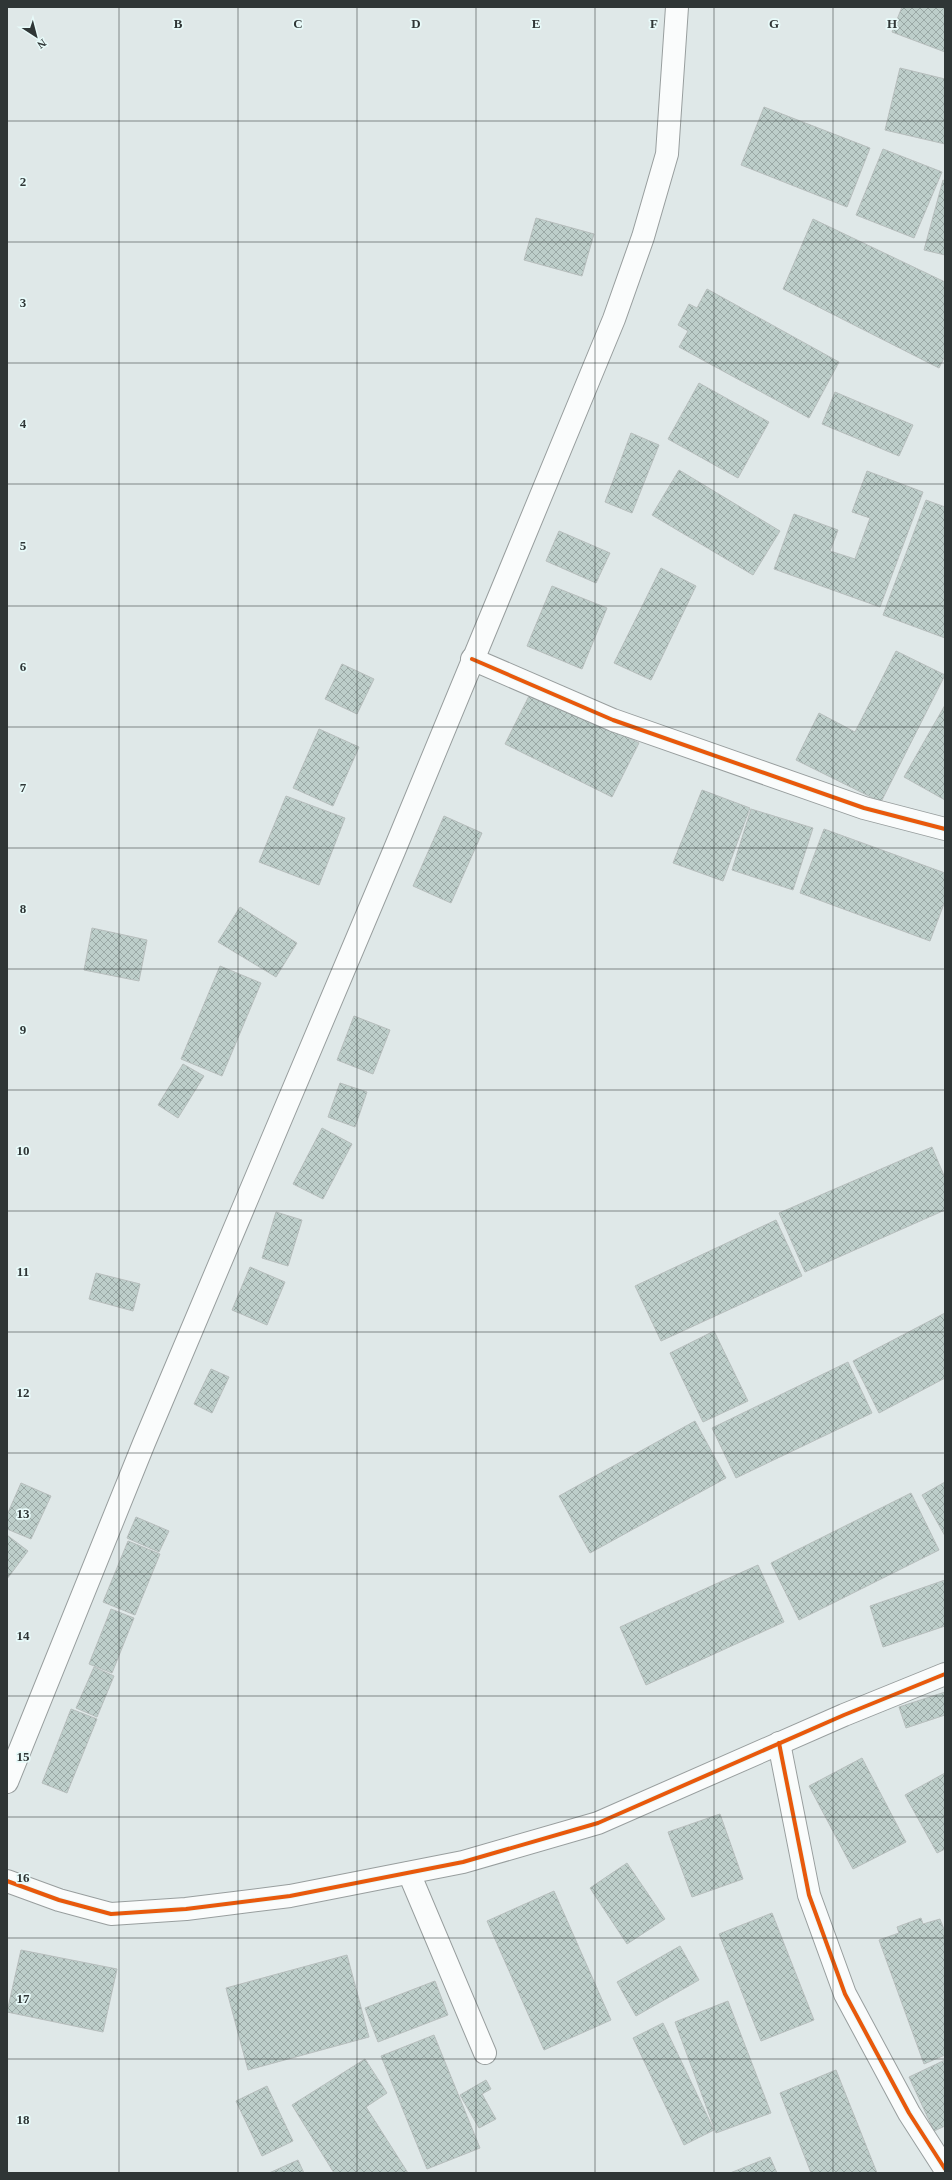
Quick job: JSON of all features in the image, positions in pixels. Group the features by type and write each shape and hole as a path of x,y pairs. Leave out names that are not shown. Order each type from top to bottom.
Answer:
{"street":[{"path":"7,1782 144,1443 391,858 472,659 614,319 644,237 667,154 677,7"},
{"path":"472,659 613,720 864,808 945,829"},
{"path":"7,1881 59,1900 112,1914 186,1909 290,1896 463,1862 598,1823 779,1743 945,1674"},
{"path":"779,1743 809,1895 845,1994 909,2113 945,2170"},
{"path":"409,1873 485,2053"}],"building":[{"path":"902,7 945,7 945,52 892,32"},
{"path":"900,68 945,79 945,144 885,130"},
{"path":"764,107 870,148 847,207 741,165"},
{"path":"883,149 942,172 914,238 856,215"},
{"path":"943,180 945,181 945,255 924,250"},
{"path":"536,218 594,234 582,276 524,260"},
{"path":"813,219 945,282 945,356 939,368 783,289"},
{"path":"707,289 839,362 809,418 679,347 688,331 678,325 689,304 697,308"},
{"path":"699,383 769,422 738,478 668,439"},
{"path":"835,392 913,425 899,456 822,424"},
{"path":"631,433 659,445 632,513 605,502"},
{"path":"679,470 780,531 753,575 652,515"},
{"path":"867,471 923,492 880,607 774,569 794,514 838,530 830,551 855,559 870,518 852,512"},
{"path":"926,500 945,507 945,638 883,615"},
{"path":"559,531 610,553 596,583 546,561"},
{"path":"661,568 696,586 651,680 614,663"},
{"path":"552,586 607,608 582,669 527,646"},
{"path":"896,651 945,675 881,802 796,760 819,713 855,732"},
{"path":"342,664 374,679 357,714 325,699"},
{"path":"532,690 639,743 612,797 505,744"},
{"path":"945,705 945,800 904,777"},
{"path":"319,729 359,747 333,806 293,788"},
{"path":"702,790 750,808 723,881 673,863"},
{"path":"286,796 345,818 319,885 259,862"},
{"path":"751,809 813,828 793,890 732,870"},
{"path":"444,816 482,833 451,903 413,886"},
{"path":"824,829 945,873 945,901 930,941 800,893"},
{"path":"240,907 297,943 276,977 218,942"},
{"path":"92,928 147,940 139,981 84,970"},
{"path":"220,966 261,983 222,1076 181,1059"},
{"path":"354,1016 390,1030 373,1074 337,1060"},
{"path":"183,1064 204,1076 178,1118 158,1105"},
{"path":"340,1083 367,1092 355,1127 328,1117"},
{"path":"322,1128 352,1144 323,1199 293,1184"},
{"path":"932,1147 945,1178 945,1210 805,1272 779,1213"},
{"path":"276,1212 302,1220 288,1266 262,1258"},
{"path":"776,1220 802,1276 661,1341 635,1286"},
{"path":"250,1267 285,1282 267,1325 232,1310"},
{"path":"96,1273 140,1284 133,1311 89,1299"},
{"path":"945,1313 945,1378 879,1413 853,1361"},
{"path":"714,1331 748,1401 703,1422 670,1353"},
{"path":"848,1362 872,1413 736,1478 712,1428"},
{"path":"211,1369 229,1377 212,1413 194,1404"},
{"path":"695,1421 726,1478 590,1553 559,1496"},
{"path":"945,1482 945,1536 922,1495"},
{"path":"21,1483 51,1496 31,1539 7,1529 7,1515"},
{"path":"911,1493 939,1550 799,1620 771,1563"},
{"path":"136,1517 169,1531 159,1552 127,1538"},
{"path":"7,1535 28,1551 7,1579"},
{"path":"128,1541 160,1554 135,1615 103,1602"},
{"path":"758,1565 784,1622 646,1685 620,1627"},
{"path":"945,1580 945,1626 883,1647 870,1606"},
{"path":"111,1609 134,1618 112,1673 89,1664"},
{"path":"94,1667 114,1676 97,1717 76,1708"},
{"path":"945,1692 945,1715 906,1728 899,1707"},
{"path":"71,1709 97,1719 67,1793 42,1783"},
{"path":"862,1758 906,1842 853,1869 809,1786"},
{"path":"945,1773 945,1849 937,1853 905,1795"},
{"path":"720,1814 743,1879 692,1897 668,1832"},
{"path":"627,1863 665,1919 627,1944 590,1888"},
{"path":"554,1891 611,2020 544,2050 487,1921"},
{"path":"772,1913 814,2020 761,2041 719,1934"},
{"path":"921,1918 923,1924 940,1919 945,1932 945,2055 924,2064 879,1940 899,1933 897,1927"},
{"path":"680,1946 699,1980 636,2016 617,1982"},
{"path":"21,1950 117,1969 103,2032 7,2012"},
{"path":"347,1955 369,2037 248,2070 226,1988"},
{"path":"435,1981 448,2015 378,2042 365,2008"},
{"path":"728,2001 771,2113 716,2133 675,2022"},
{"path":"663,2023 714,2130 684,2145 633,2038"},
{"path":"434,2035 480,2148 427,2169 381,2056"},
{"path":"365,2059 387,2093 366,2107 408,2173 334,2173 292,2105"},
{"path":"945,2060 945,2126 934,2131 909,2077"},
{"path":"836,2070 877,2173 811,2173 780,2093"},
{"path":"486,2080 491,2089 482,2094 496,2119 479,2128 460,2095"},
{"path":"267,2086 293,2141 262,2156 236,2101"},
{"path":"770,2157 777,2173 730,2173"},
{"path":"298,2160 304,2173 269,2173"}],"cycle path":[{"path":"472,659 613,720 864,808 945,829"},
{"path":"7,1881 59,1900 111,1914 186,1909 290,1896 463,1862 598,1823 844,1715 945,1674"},
{"path":"779,1743 809,1895 845,1994 909,2113 945,2169"}]}
